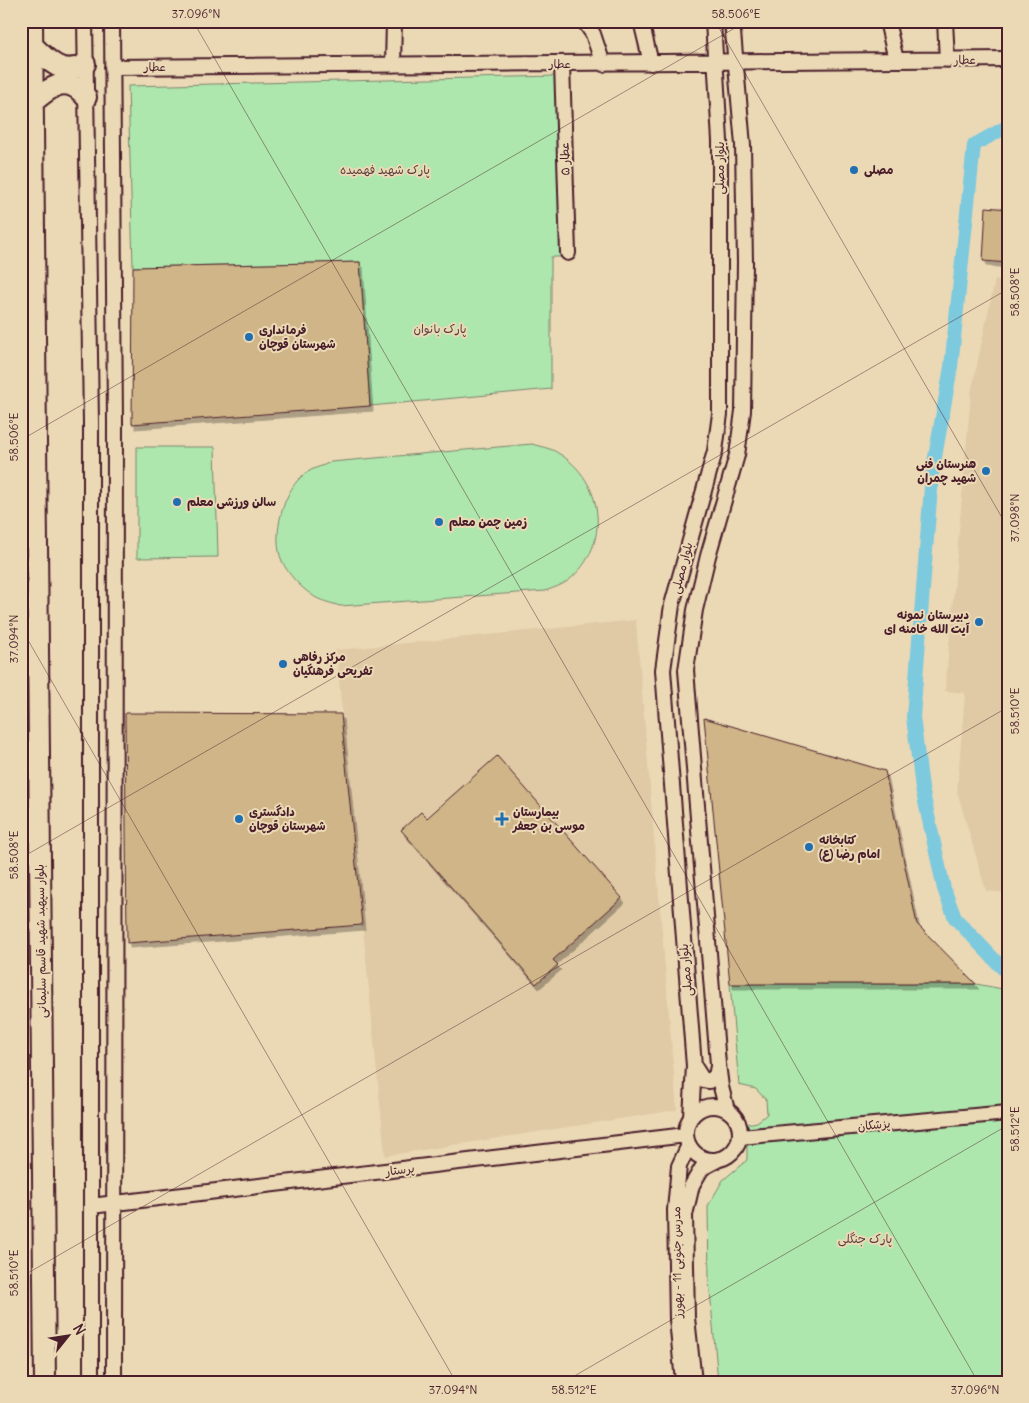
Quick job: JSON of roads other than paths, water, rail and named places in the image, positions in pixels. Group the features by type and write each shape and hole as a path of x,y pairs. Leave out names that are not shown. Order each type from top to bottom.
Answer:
{"highway":[{"name":"بلوار سپهبد شهید قاسم سلیمانی","path":"32,21 45,1382"},
{"path":"32,46 50,62 64,70 77,69 85,64"},
{"path":"33,102 52,88 69,84 79,88 86,97"}],"street":[{"path":"85,21 91,422 91,1382"},
{"path":"112,21 114,1382"},
{"path":"393,65 394,21"},
{"path":"584,21 593,34 603,64"},
{"path":"641,21 651,63"},
{"name":"بلوار مصلی","path":"691,1117 694,1066 663,670 672,605 715,451 720,414 720,141 714,21"},
{"name":"بلوار مصلی","path":"727,1110 718,1064 686,670 695,610 708,556 737,455 743,411 745,272 743,155 732,21"},
{"path":"887,21 896,60"},
{"path":"945,21 947,60"},
{"name":"عطار","path":"112,67 1008,59"},
{"name":"عطار ۵","path":"562,64 568,253"},
{"path":"91,422 114,422"},
{"path":"91,799 114,800"},
{"path":"694,1066 703,1080 709,1081 716,1076 718,1064"},
{"path":"708,1106 718,1106 727,1110 735,1117 739,1127 740,1137 736,1147 729,1155 719,1159 705,1158 698,1155 688,1140 687,1126 691,1117 698,1110 708,1106"},
{"name":"پزشکان","path":"740,1137 1008,1112"},
{"name":"پرستار","path":"91,1206 688,1140"},
{"name":"مدرس جنوبی 11 - بهورز","path":"688,1140 679,1166 675,1210 682,1318 694,1382"},
{"name":"مدرس جنوبی 11 - بهورز","path":"683,1382 682,1318 685,1215 692,1185 702,1168 719,1159"}],"waterway":[{"path":"1008,126 974,145 951,367 932,474 913,717 922,788 944,889 955,918 1008,974"}],"place":[{"name":"مصلی","path":"854,170"},
{"name":"فرمانداری شهرستان قوچان","path":"249,337"},
{"name":"هنرستان فنی شهید چمران","path":"986,471"},
{"name":"سالن ورزشی معلم","path":"177,502"},
{"name":"زمین چمن معلم","path":"439,522"},
{"name":"دبیرستان نمونه آیت الله خامنه ای","path":"979,622"},
{"name":"مرکز رفاهی تفریحی فرهنگیان","path":"283,664"},
{"name":"دادگستری شهرستان قوچان","path":"239,819"},
{"name":"بیمارستان موسی بن جعفر","path":"502,819"},
{"name":"کتابخانه امام رضا (ع)","path":"809,847"}],"park label":[{"name":"پارک شهید فهمیده","path":"385,170"},
{"name":"پارک بانوان","path":"440,329"},
{"name":"پارک جنگلی","path":"865,1239"}]}
